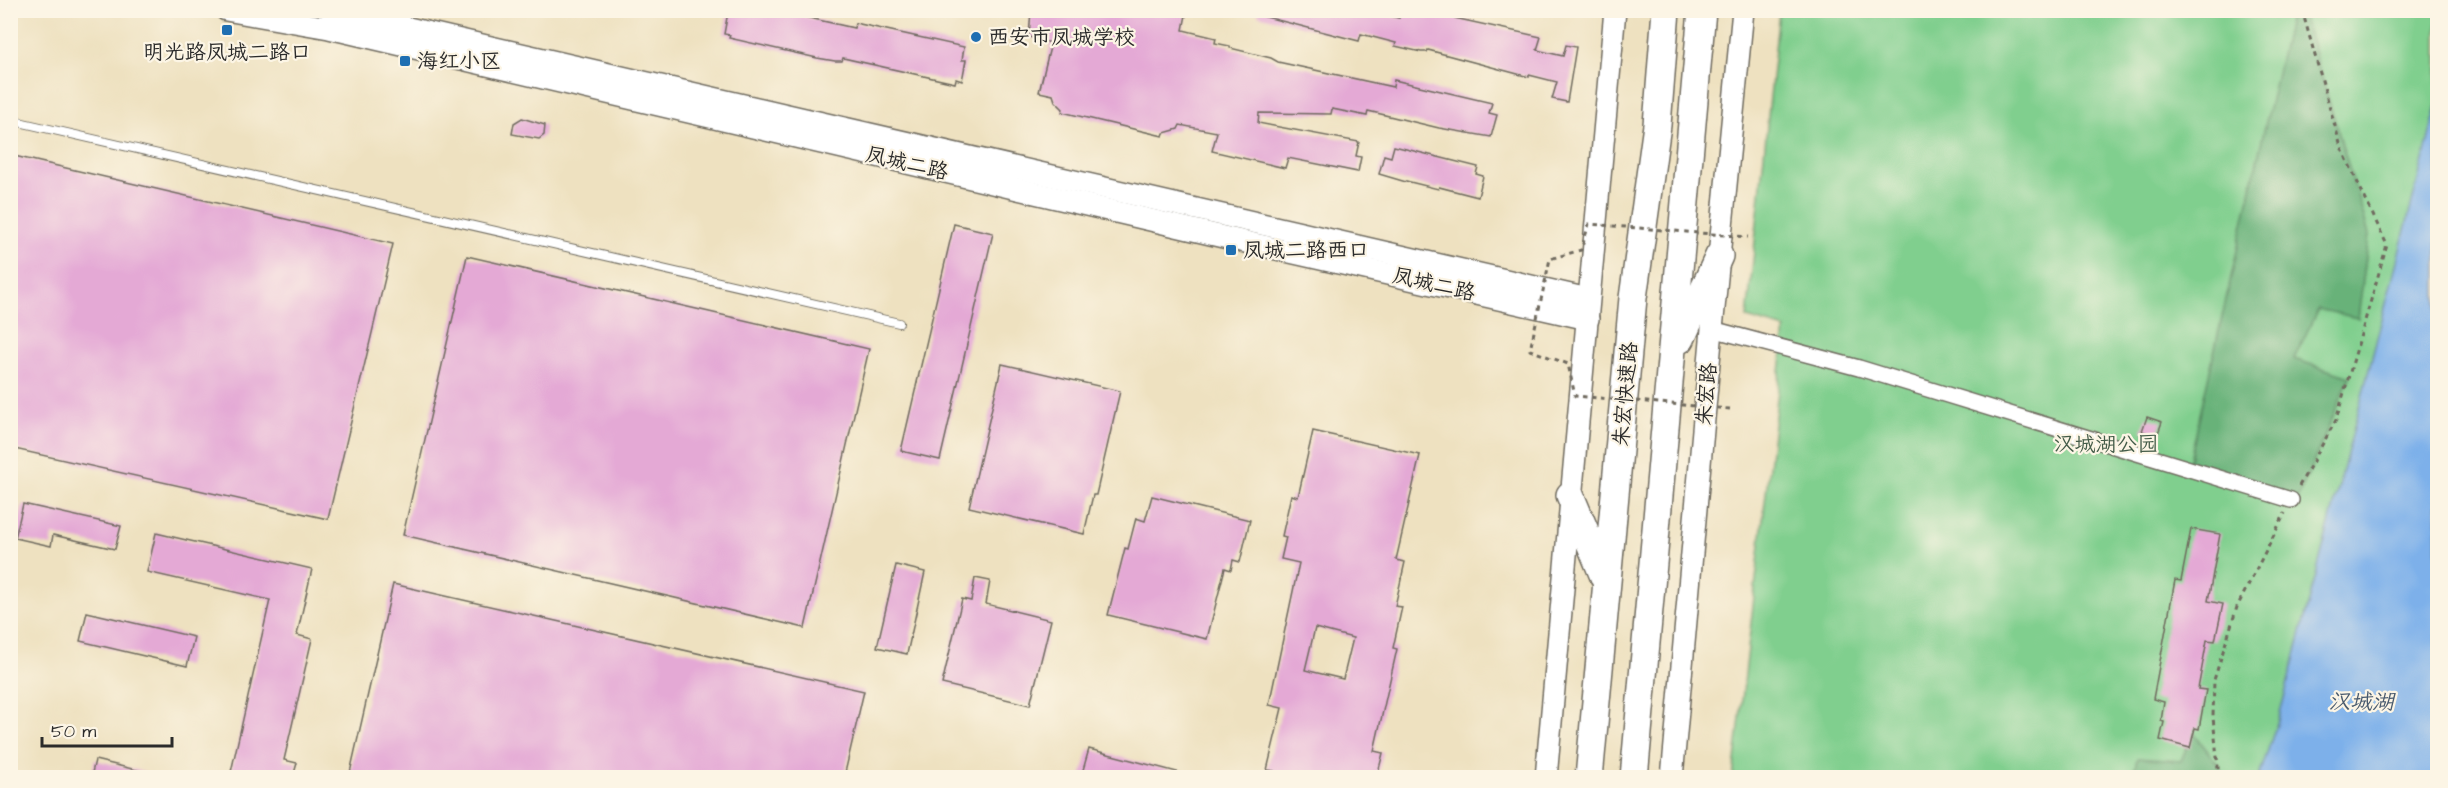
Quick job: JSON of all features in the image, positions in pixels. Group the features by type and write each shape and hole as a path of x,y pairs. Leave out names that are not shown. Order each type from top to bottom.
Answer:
{"highway":[{"name":"朱宏快速路","path":"1589,777 1633,298 1657,125 1666,10"},
{"name":"朱宏快速路","path":"1634,777 1702,10"},
{"path":"1672,359 1719,256"},
{"path":"1570,495 1606,583"}],"main road":[{"name":"凤城二路","path":"226,10 329,28 1221,236 1588,309"},
{"name":"凤城二路","path":"330,10 1588,309"},
{"path":"1546,777 1615,10"},
{"name":"朱宏路","path":"1672,777 1743,10"}],"street":[{"path":"1712,329 1859,368 2291,501"}],"lane":[{"path":"10,120 899,323"}],"path":[{"path":"2219,777 2213,717 2214,680 2237,607 2291,501 2336,420 2387,245 2341,147 2302,10"},
{"path":"1730,409 1575,396 1568,364 1530,350 1550,260 1581,250 1589,224 1748,237"}],"green space":[{"name":"汉城湖公园","path":"1779,11 2437,11 2437,777 1733,778 1785,329 1747,318"},
{"path":"2291,11 2302,11 2369,234 2358,318 2318,309 2294,359 2350,377 2297,500 2188,468"},
{"path":"2193,732 2220,767 2223,777 2133,778 2137,758 2181,761"}],"water":[{"name":"汉城湖","path":"2437,106 2437,777 2259,777 2280,714"}],"building":[{"path":"734,10 774,10 854,28 855,23 964,47 962,60 966,60 962,81 956,79 955,83 843,58 842,61 835,61 817,58 729,38 730,35 724,34 728,12 733,13"},
{"path":"1031,10 1187,10 1183,30 1216,38 1215,43 1271,58 1278,62 1393,87 1394,80 1492,103 1489,113 1497,115 1491,137 1439,128 1368,111 1367,116 1332,109 1331,114 1259,113 1258,123 1359,142 1356,156 1361,157 1358,172 1288,158 1285,168 1212,151 1217,132 1180,125 1178,129 1164,133 1163,136 1062,112 1063,109 1055,101 1053,95 1039,92 1051,43 1029,37"},
{"path":"1259,10 1363,10 1399,18 1401,10 1418,10 1541,37 1537,50 1563,56 1566,45 1576,47 1567,102 1552,99 1557,82 1529,75 1529,77 1428,50 1421,52 1395,46 1396,43 1361,34 1359,41 1258,15"},
{"path":"522,118 545,125 544,135 539,139 512,134 514,123"},
{"path":"1394,146 1478,167 1476,174 1483,176 1478,197 1379,174 1384,155 1391,157"},
{"path":"10,155 393,244 328,519 10,448"},
{"path":"954,224 993,233 940,460 901,451"},
{"path":"467,256 869,349 805,628 403,535"},
{"path":"1002,364 1120,391 1096,495 1093,495 1084,534 969,507"},
{"path":"2147,417 2162,422 2157,436 2142,431"},
{"path":"1313,431 1420,455 1396,560 1405,562 1395,606 1402,607 1393,648 1397,649 1374,751 1383,753 1377,777 1273,777 1274,771 1267,770 1282,708 1269,705 1299,563 1281,559 1286,537 1282,536 1291,495 1298,497","holes":["1315,628 1353,638 1343,679 1305,670"]},
{"path":"1152,496 1250,520 1240,562 1233,560 1231,570 1225,568 1207,639 1108,615 1125,548 1128,549 1136,518 1145,521"},
{"path":"23,504 121,526 115,549 53,535 51,546 15,538"},
{"path":"2191,529 2220,534 2208,601 2223,604 2215,641 2207,640 2198,689 2206,690 2199,729 2195,728 2190,748 2160,740 2164,722 2161,721 2164,702 2153,699 2175,580 2181,581"},
{"path":"156,533 312,569 297,635 312,639 284,760 297,763 293,777 257,777 231,772 270,600 147,572"},
{"path":"896,565 925,572 907,654 877,647"},
{"path":"975,578 990,581 986,604 1051,620 1030,705 942,684 962,599 971,601"},
{"path":"393,584 864,691 844,777 349,777"},
{"path":"87,612 194,637 187,666 80,641"},
{"path":"1089,749 1181,773 1181,777 1081,777"},
{"path":"95,760 145,772 144,777 91,777"}],"place":[{"name":"明光路凤城二路口","path":"227,30"},
{"name":"西安市凤城学校","path":"976,37"},
{"name":"海红小区","path":"405,61"},
{"name":"凤城二路西口","path":"1231,250"}]}
